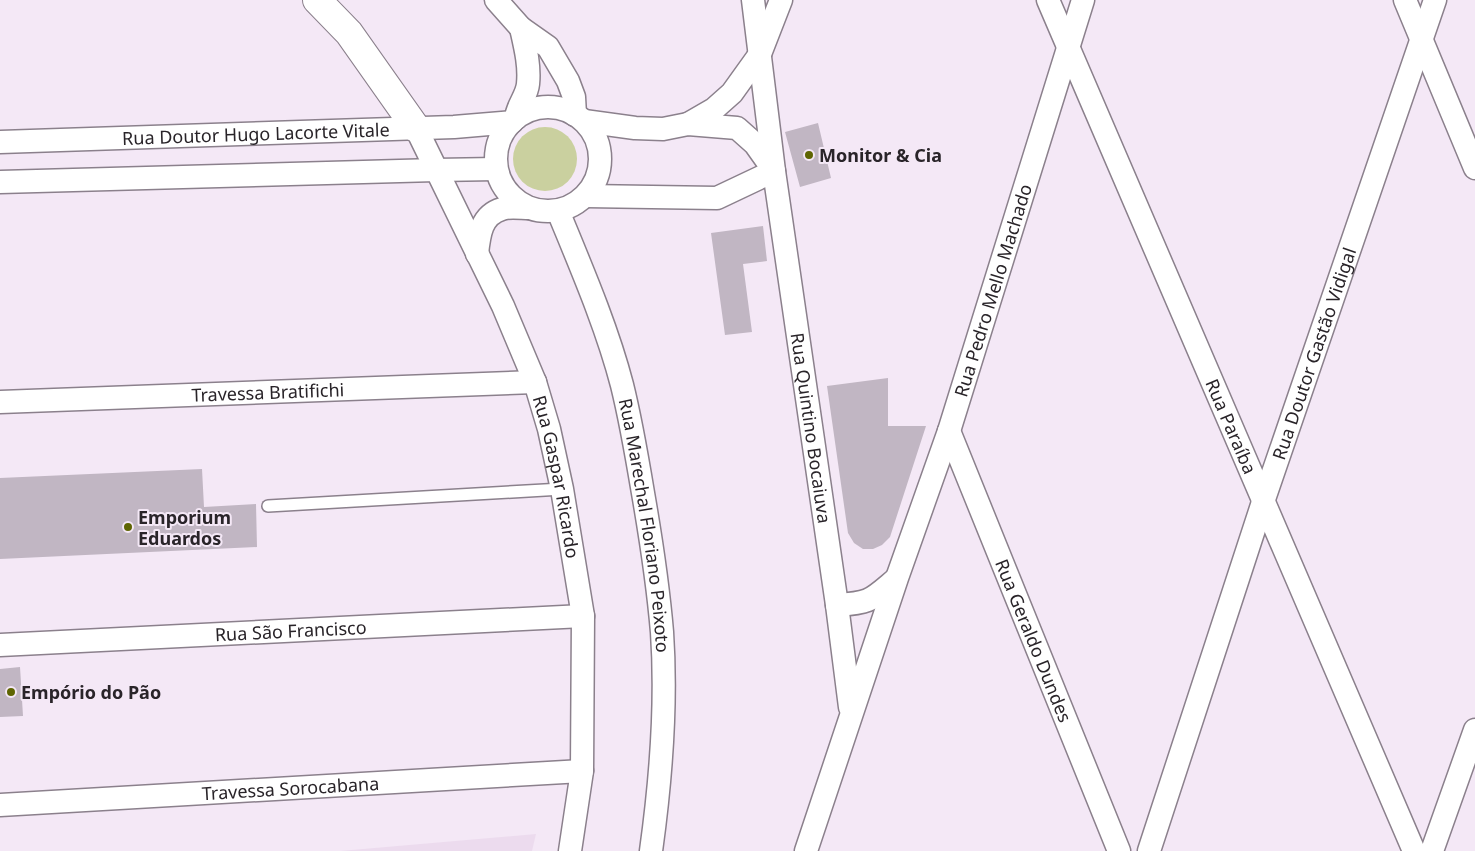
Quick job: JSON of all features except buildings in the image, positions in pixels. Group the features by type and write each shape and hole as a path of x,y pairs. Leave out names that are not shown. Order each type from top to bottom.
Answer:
{"street":[{"path":"317,0 349,33 416,128"},
{"path":"496,0 521,28 548,47 571,89 579,118 596,137 600,158 597,178 586,196"},
{"name":"Rua Quintino Bocaiuva","path":"753,0 774,170 851,713 806,851"},
{"path":"688,124 714,109 732,92 760,54 781,0"},
{"name":"Rua Paraíba","path":"1048,0 1414,851"},
{"name":"Rua Pedro Mello Machado","path":"851,713 949,431 1083,0"},
{"path":"1405,0 1475,168"},
{"name":"Rua Doutor Gastão Vidigal","path":"1148,851 1263,502 1435,0"},
{"path":"514,120 535,109 556,108 579,118 635,128 663,129 688,124 737,128 755,144 774,170 717,198 586,196 558,211 544,212 529,208 514,200 502,186 496,169 496,152 501,136 514,120 528,86 527,56 521,28"},
{"name":"Rua Doutor Hugo Lacorte Vitale","path":"0,142 454,128 514,120"},
{"name":"Rua Gaspar Ricardo","path":"416,128 504,306 535,382 549,429 562,489 583,616 582,771 570,851"},
{"path":"0,182 496,169"},
{"path":"477,254 479,232 486,218 502,208 529,208"},
{"name":"Rua Marechal Floriano Peixoto","path":"558,211 604,330 621,384 636,452 654,557 662,632 663,692 662,747 651,851"},
{"name":"Travessa Bratifichi","path":"0,402 535,382"},
{"name":"Rua Geraldo Dundes","path":"949,431 1119,851"},
{"name":"Rua Pedro Mello Machado","path":"837,604 861,604 873,599 897,578"},
{"name":"Rua São Francisco","path":"0,645 583,616"},
{"path":"1432,851 1475,730"},
{"name":"Travessa Sorocabana","path":"0,806 582,771"}],"lane":[{"path":"268,506 562,489"}],"shaded area":[{"path":"536,834 532,851 340,851"}],"green space":[{"path":"545,127 563,133 571,141 577,159 571,177 563,185 545,191 527,185 519,177 513,159 519,141 527,133"}],"place":[{"name":"Monitor & Cia","path":"809,155"},
{"name":"Emporium Eduardos","path":"128,527"},
{"name":"Empório do Pão","path":"11,692"}]}
